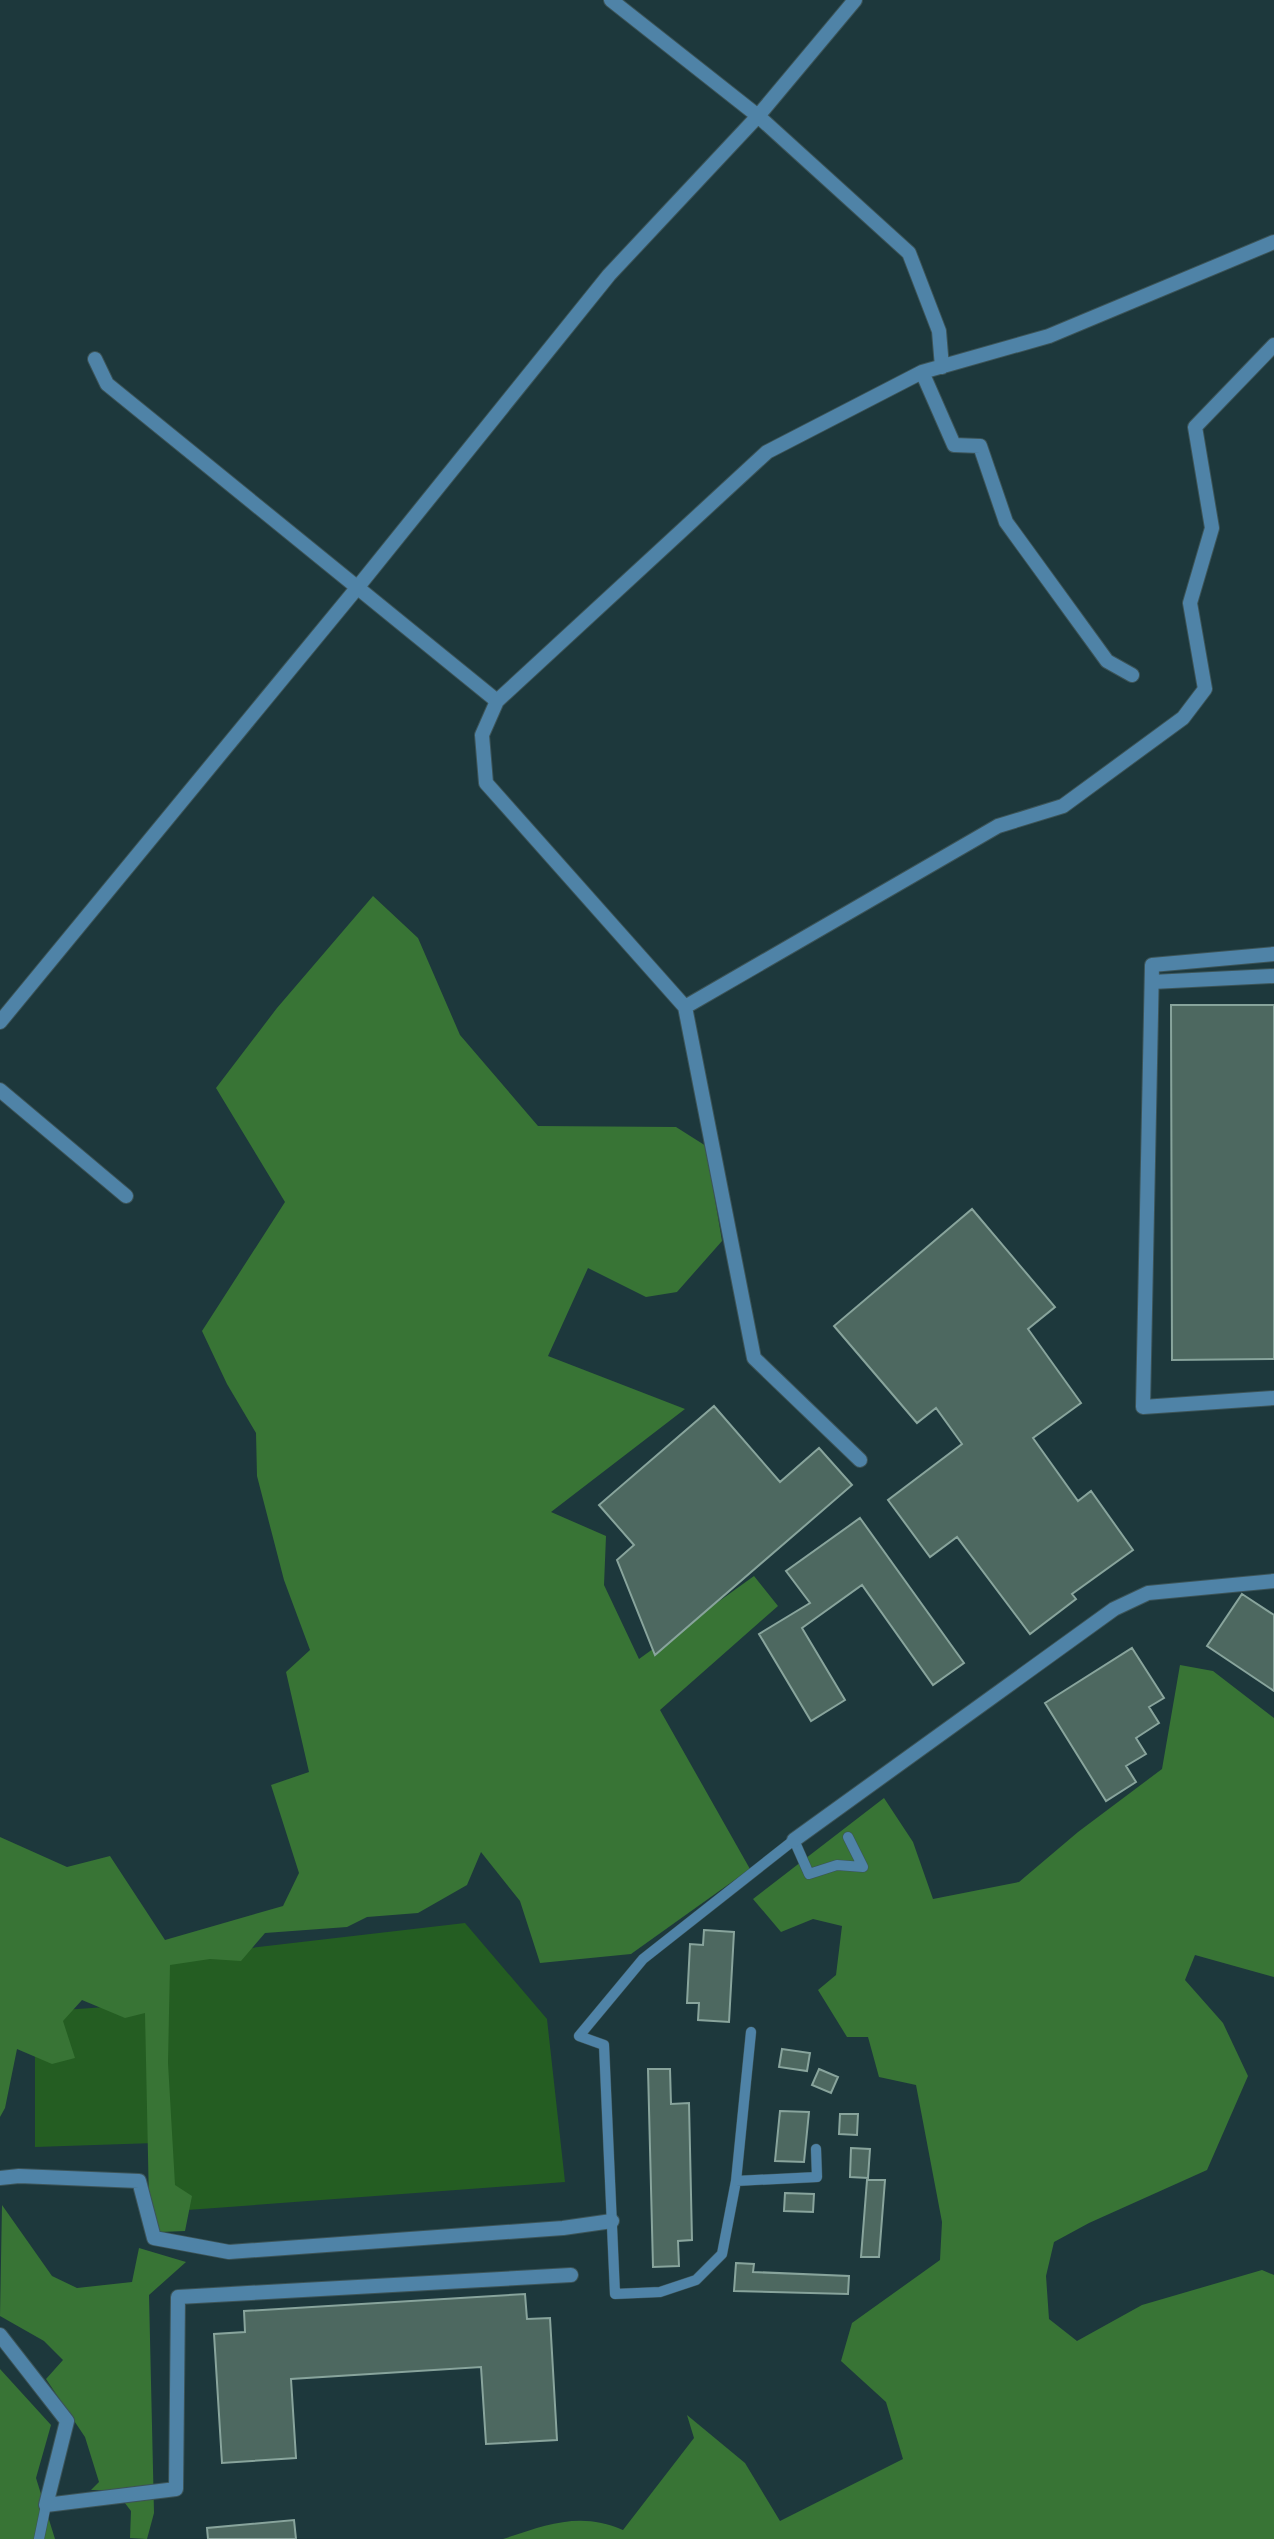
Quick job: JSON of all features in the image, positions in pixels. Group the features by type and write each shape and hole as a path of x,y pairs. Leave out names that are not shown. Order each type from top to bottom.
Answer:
{"street":[{"path":"611,0 758,116 909,253 939,331 942,367"},
{"path":"0,1022 357,588 609,275 758,116 855,0"},
{"path":"860,1460 754,1358 685,1007 486,783 482,736 497,701 767,452 922,372 1049,336 1274,242"},
{"path":"685,1007 998,826 1063,806 1183,718 1205,689 1190,603 1212,528 1195,427 1274,345"},
{"path":"95,359 107,384 497,701"},
{"path":"922,372 954,445 980,446 1006,522 1107,661 1132,676"},
{"path":"1274,954 1152,965 1143,1406 1274,1398"},
{"path":"1152,982 1274,976"},
{"path":"0,1090 126,1196"},
{"path":"794,1840 1114,1609 1148,1593 1274,1581"},
{"path":"0,2178 19,2176 139,2181 154,2238 229,2252 563,2228 612,2221"},
{"path":"0,2335 67,2421 46,2505 176,2489 178,2297 570,2275"}],"lane":[{"path":"751,2032 736,2181 722,2254 695,2280 660,2292 615,2294 604,2045 579,2036 643,1959 794,1840 809,1874 836,1865 863,1867 848,1838"},
{"path":"736,2181 817,2177 816,2149"},
{"path":"39,2539 46,2505"}],"green space":[{"path":"373,896 418,938 460,1035 538,1126 676,1127 706,1146 722,1241 677,1292 646,1297 588,1268 548,1356 685,1409 551,1512 606,1536 604,1585 639,1659 754,1576 778,1606 660,1710 750,1869 631,1954 540,1963 520,1901 481,1852 467,1885 418,1913 367,1917 347,1927 265,1933 241,1961 210,1959 170,1965 168,2063 175,2185 192,2196 185,2231 160,2232 149,2203 145,2013 125,2018 82,2000 63,2021 75,2058 52,2064 17,2049 5,2108 0,2117 0,1837 67,1867 110,1856 165,1940 283,1906 299,1873 271,1785 309,1772 286,1672 310,1650 284,1580 257,1476 256,1433 227,1384 202,1331 285,1202 216,1088 277,1008"},
{"path":"1180,1665 1213,1671 1274,1718 1274,1977 1195,1955 1185,1980 1223,2023 1248,2076 1207,2170 1089,2223 1054,2242 1046,2276 1049,2319 1077,2341 1142,2305 1262,2270 1274,2275 1274,2539 503,2539 563,2522 592,2521 623,2530 694,2438 687,2415 745,2463 780,2521 903,2459 886,2402 841,2361 852,2323 940,2260 942,2222 916,2085 879,2077 868,2037 847,2037 818,1990 836,1975 842,1926 813,1919 781,1932 753,1899 884,1798 913,1842 933,1899 1019,1882 1078,1832 1162,1769"},
{"path":"465,1923 547,2019 565,2182 160,2212 165,1958"},
{"path":"148,2004 155,2143 35,2147 35,2012"},
{"path":"2,2205 52,2276 77,2288 132,2282 139,2248 186,2262 149,2295 154,2513 147,2539 130,2538 131,2511 115,2490 91,2490 99,2482 85,2437 46,2379 63,2360 44,2341 0,2316"},
{"path":"0,2369 51,2425 36,2478 55,2539 0,2539"}],"building":[{"path":"1171,1005 1274,1005 1274,1359 1172,1360"},
{"path":"972,1209 1055,1307 1028,1329 1081,1403 1033,1438 1078,1501 1091,1491 1133,1550 1072,1594 1076,1599 1030,1634 957,1537 930,1557 888,1500 962,1444 936,1408 917,1423 834,1326"},
{"path":"714,1406 780,1482 819,1448 852,1485 655,1655 617,1560 634,1545 599,1505"},
{"path":"860,1518 964,1663 933,1685 862,1585 802,1628 845,1700 811,1721 759,1634 810,1603 786,1571"},
{"path":"1242,1594 1274,1615 1274,1691 1207,1646"},
{"path":"1132,1648 1164,1698 1149,1707 1159,1723 1136,1738 1146,1754 1126,1766 1136,1782 1106,1801 1045,1703"},
{"path":"704,1930 734,1932 729,2022 698,2020 699,2003 687,2003 690,1944 703,1945"},
{"path":"782,2049 810,2053 807,2071 779,2067"},
{"path":"648,2069 670,2069 671,2104 689,2103 692,2240 678,2241 679,2266 653,2267"},
{"path":"819,2069 838,2077 831,2093 812,2085"},
{"path":"780,2111 809,2112 804,2162 775,2161"},
{"path":"840,2114 858,2114 857,2135 839,2134"},
{"path":"851,2148 870,2149 868,2178 850,2177"},
{"path":"867,2180 885,2180 879,2257 861,2257"},
{"path":"785,2193 814,2194 813,2212 784,2211"},
{"path":"736,2263 754,2264 753,2272 849,2276 848,2294 734,2291"},
{"path":"525,2294 527,2319 550,2318 557,2440 486,2444 481,2367 291,2379 296,2458 222,2463 214,2334 245,2332 244,2311"},
{"path":"294,2520 296,2539 208,2539 207,2528"}]}
